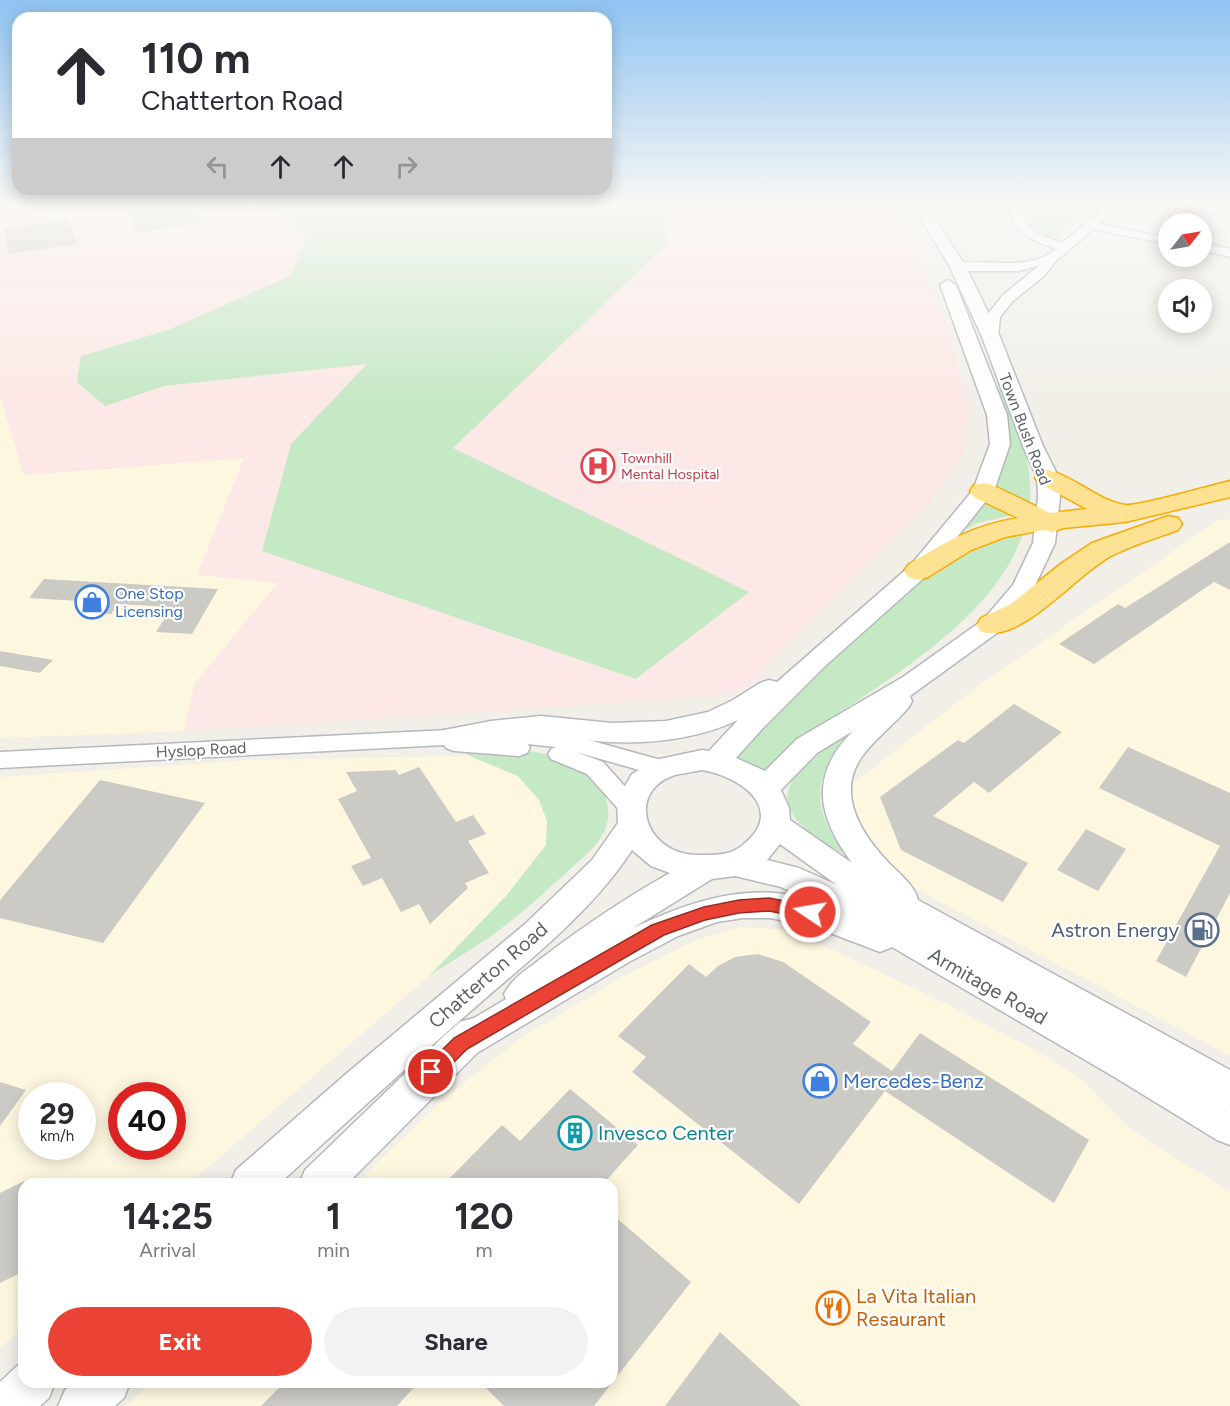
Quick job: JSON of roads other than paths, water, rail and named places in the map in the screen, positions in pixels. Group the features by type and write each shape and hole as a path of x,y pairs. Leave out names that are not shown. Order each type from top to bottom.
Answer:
{"highway":[{"path":"1048,478 1092,502 1125,514"},
{"path":"918,571 974,539 999,530 1048,521 1125,514 1230,489"},
{"path":"983,491 1065,531 1093,537 1168,524 1230,508"},
{"path":"992,625 1022,610 1072,569 1102,549 1168,524"}],"street":[{"name":"Town Bush Road","path":"716,762 753,721 815,661 918,571 983,491 1000,444 997,415 940,273"},
{"name":"Town Bush Road","path":"765,789 807,746 912,683 992,625 1024,587 1044,543 1048,521 1048,478 1033,446 991,337 961,273"},
{"path":"991,337 993,317 997,310 1017,290 1040,273"},
{"path":"454,736 507,727 556,725 594,731 632,733 700,724 732,712 815,661"},
{"path":"912,683 891,711 847,757 837,784 837,805 839,819 848,835 918,916"},
{"name":"Hyslop Road","path":"0,760 512,734 560,740 660,768"},
{"name":"Hyslop Road","path":"403,740 486,745 559,754 595,768 631,817"},
{"path":"687,761 716,762 744,772 765,789 775,812 775,825 771,837 751,857 721,866 686,866 652,851 640,839 631,817 632,796 639,785 660,768 687,761"},
{"name":"Chatterton Road","path":"257,1178 359,1086 537,934 603,869 631,817"},
{"name":"Armitage Road","path":"775,825 849,877 1230,1089"},
{"name":"Armitage Road","path":"721,866 788,877 850,905 937,958 1129,1066 1230,1127"},
{"name":"Chatterton Road","path":"324,1178 460,1044 558,964 624,914 650,898 721,866"},
{"path":"460,1044 658,930 704,914 739,906 769,904 796,908 937,958"},
{"path":"7,1406 26,1388"},
{"path":"81,1406 101,1388"}],"place":[{"name":"Townhill Mental Hospital","path":"598,466"},
{"name":"One Stop Licensing","path":"92,602"},
{"name":"Astron Energy","path":"1202,930"},
{"name":"Mercedes-Benz","path":"820,1081"},
{"name":"Invesco Center","path":"575,1133"},
{"name":"La Vita Italian Resaurant","path":"833,1308"}]}
